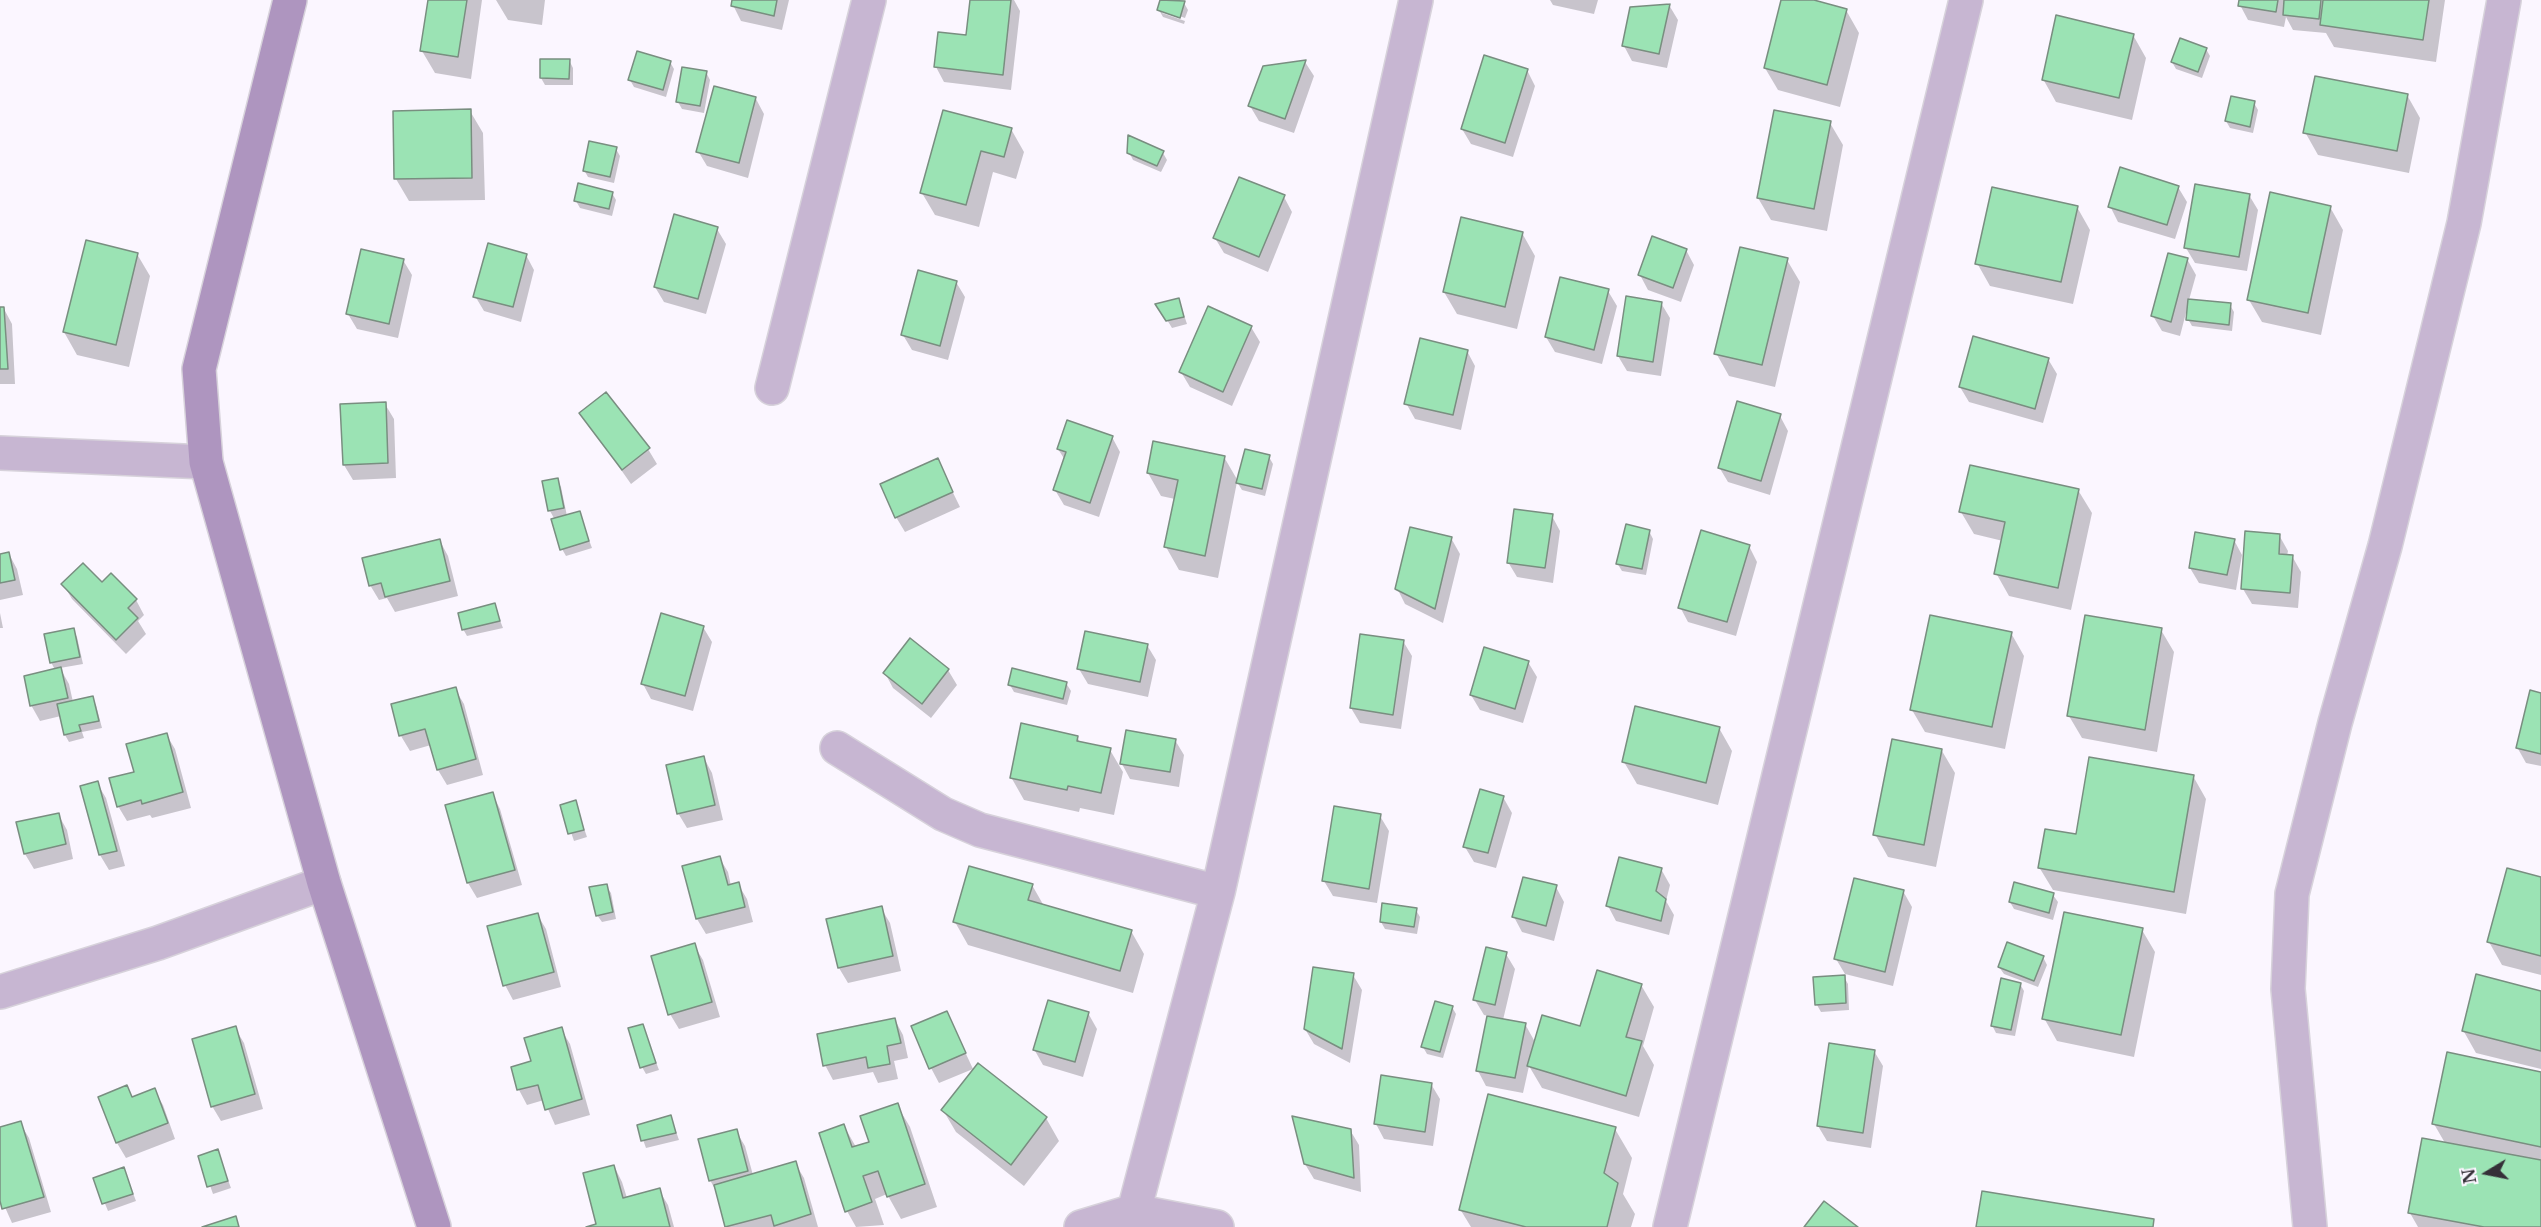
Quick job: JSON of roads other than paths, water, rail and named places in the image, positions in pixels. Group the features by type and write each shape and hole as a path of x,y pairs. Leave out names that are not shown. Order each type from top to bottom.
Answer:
{"street":[{"path":"290,0 199,369 206,462 324,883 434,1227"},
{"path":"772,388 869,0"},
{"path":"1134,1211 1218,892 1416,0"},
{"path":"1670,1227 1966,0"},
{"path":"2310,1227 2288,989 2292,894 2335,723 2385,546 2464,224 2504,0"},
{"path":"0,453 206,462"},
{"path":"837,748 943,814 980,830 1218,892"},
{"path":"0,992 158,943 324,883"},
{"path":"1081,1227 1134,1211 1217,1227"}]}
